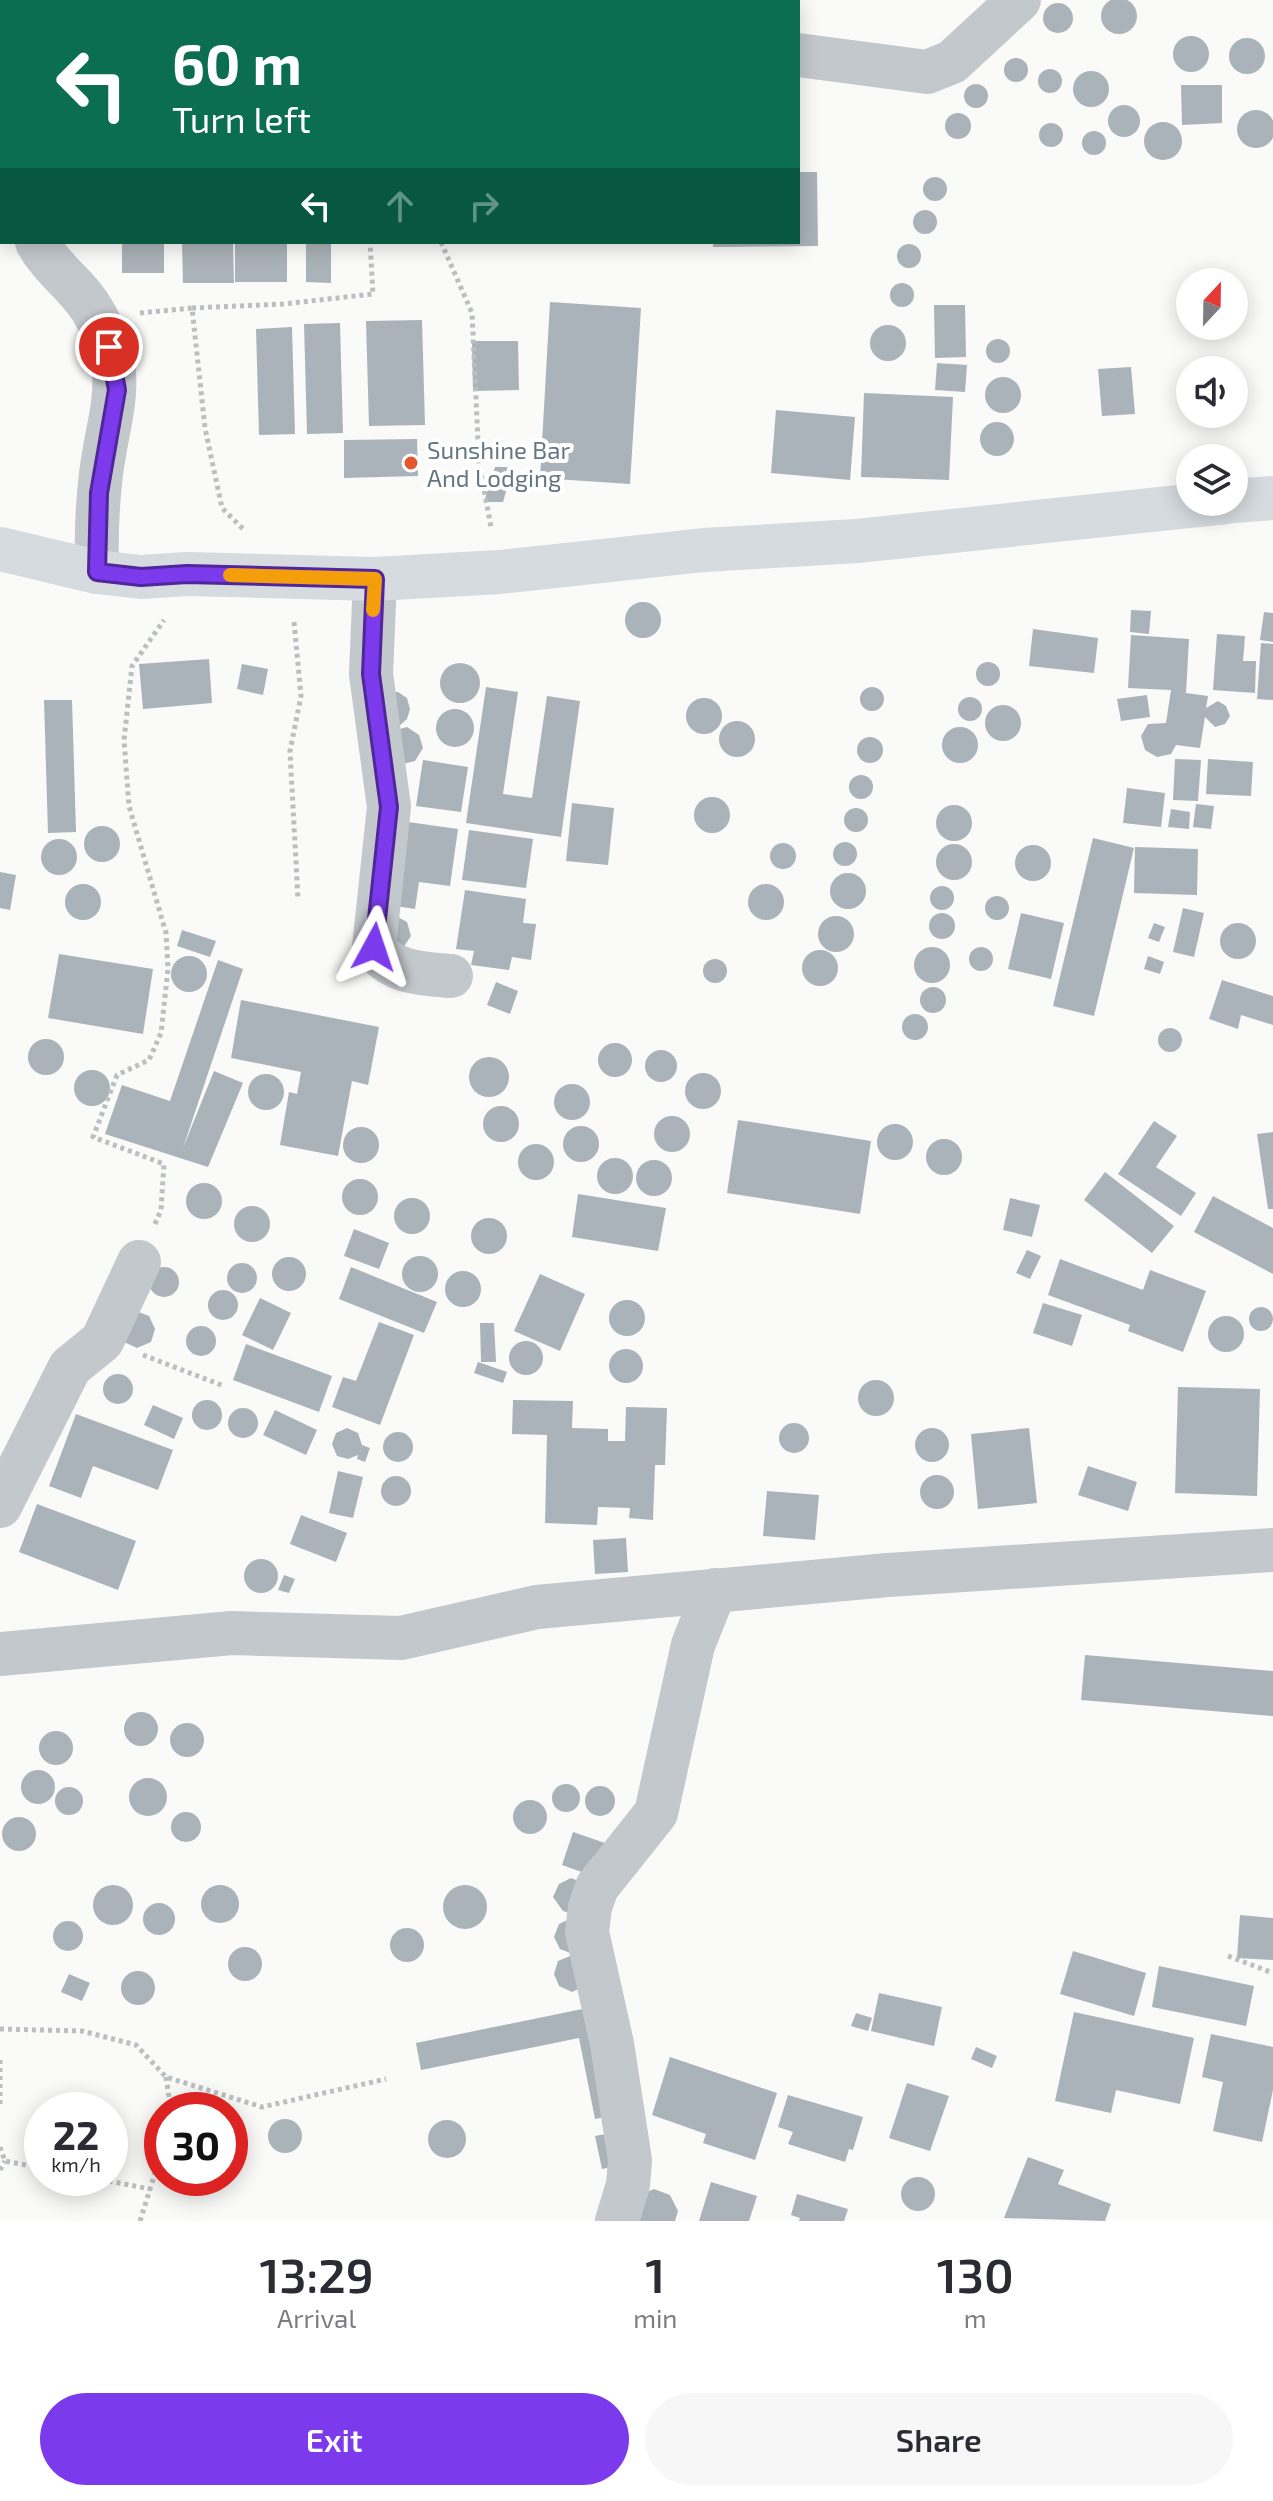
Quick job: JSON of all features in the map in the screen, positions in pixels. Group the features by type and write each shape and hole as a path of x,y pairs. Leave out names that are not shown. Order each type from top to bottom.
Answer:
{"street":[{"path":"800,55 927,72 952,62 1019,0"},
{"path":"38,244 61,277 82,294 95,314 109,347 117,390 99,493 97,572"},
{"path":"1248,500 1273,498"},
{"path":"0,549 97,572 141,577 187,574 375,579 500,572 704,550 857,541 1176,507"},
{"path":"375,579 371,674 389,807 374,947 381,958 401,969 451,976"},
{"path":"0,1506 70,1367 102,1341 139,1262"},
{"path":"0,1654 232,1633 401,1638 537,1607 936,1571 1273,1550"},
{"path":"617,2221 628,2185 630,2160 612,2044 587,1932 590,1907 597,1887 656,1813 693,1645 715,1590"}],"path":[{"path":"192,308 283,304 373,294 370,244"},
{"path":"442,244 472,313 479,463 500,572"},
{"path":"139,1262 161,1210 164,1164 93,1137 117,1075 149,1060 161,1033 168,969 166,933 129,806 124,740 132,666 168,615 187,574"},
{"path":"102,1341 224,1386"},
{"path":"1228,1956 1273,1973"},
{"path":"0,2029 82,2031 136,2045 166,2077 262,2107 386,2079"},
{"path":"0,2060 0,2107"},
{"path":"166,2077 168,2092"},
{"path":"0,2147 5,2161 0,2170"},
{"path":"5,2161 24,2165"},
{"path":"140,2221 148,2196"}],"building":[{"path":"1112,0 1126,0 1135,9 1135,23 1126,32 1112,32 1103,23 1103,9"},
{"path":"1058,3 1069,7 1073,18 1069,29 1058,33 1047,29 1043,18 1047,7"},
{"path":"1191,36 1204,41 1209,54 1204,67 1191,72 1178,67 1173,54 1178,41"},
{"path":"1247,38 1259,44 1265,56 1259,68 1247,74 1235,68 1229,56 1235,44"},
{"path":"1016,58 1025,61 1028,70 1025,79 1016,82 1007,79 1004,70 1007,61"},
{"path":"1050,69 1059,72 1062,81 1059,90 1050,93 1041,90 1038,81 1041,72"},
{"path":"1091,71 1104,76 1109,89 1104,102 1091,107 1078,102 1073,89 1078,76"},
{"path":"976,84 985,87 988,96 985,105 976,108 967,105 964,96 967,87"},
{"path":"1181,85 1222,85 1222,123 1182,125"},
{"path":"1124,105 1135,110 1140,121 1135,132 1124,137 1113,132 1108,121 1113,110"},
{"path":"1256,110 1270,115 1274,122 1274,136 1270,143 1256,148 1242,143 1237,129 1242,115"},
{"path":"958,113 967,117 971,126 967,135 958,139 949,135 945,126 949,117"},
{"path":"1163,122 1176,128 1182,141 1176,154 1163,160 1150,154 1144,141 1150,128"},
{"path":"1046,123 1056,123 1063,130 1063,140 1056,147 1046,147 1039,140 1039,130"},
{"path":"1089,131 1099,131 1106,138 1106,148 1099,155 1089,155 1082,148 1082,138"},
{"path":"800,172 817,172 818,246 713,247 713,244 800,244"},
{"path":"935,177 944,180 947,189 944,198 935,201 926,198 923,189 926,180"},
{"path":"925,210 934,213 937,222 934,231 925,234 916,231 913,222 916,213"},
{"path":"122,244 164,244 164,273 122,273"},
{"path":"182,244 233,244 234,283 183,283"},
{"path":"235,244 287,244 287,282 235,282"},
{"path":"306,244 331,244 331,283 306,282"},
{"path":"904,244 914,244 921,251 921,261 914,268 904,268 897,261 897,251"},
{"path":"897,283 907,283 914,290 914,300 907,307 897,307 890,300 890,290"},
{"path":"550,302 641,308 630,484 540,478"},
{"path":"934,305 965,305 966,357 935,358"},
{"path":"422,320 425,425 369,426 366,321"},
{"path":"340,323 343,433 307,434 304,324"},
{"path":"888,325 900,331 906,343 900,355 888,361 876,355 870,343 876,331"},
{"path":"292,327 295,434 259,435 256,329"},
{"path":"998,339 1007,342 1010,351 1007,360 998,363 989,360 986,351 989,342"},
{"path":"472,341 518,341 519,390 473,391"},
{"path":"937,363 967,365 965,392 935,390"},
{"path":"1131,367 1135,414 1102,416 1098,369"},
{"path":"1003,377 1016,382 1021,395 1016,408 1003,413 990,408 985,395 990,382"},
{"path":"864,393 953,397 949,480 861,477"},
{"path":"776,410 855,417 850,480 771,473"},
{"path":"997,422 1009,427 1014,439 1009,451 997,456 985,451 980,439 985,427"},
{"path":"417,439 418,476 344,478 344,440"},
{"path":"495,467 513,467 503,502 484,502"},
{"path":"643,602 656,607 661,620 656,633 643,638 630,633 625,620 630,607"},
{"path":"1131,610 1151,611 1149,634 1130,632"},
{"path":"1264,612 1273,613 1273,642 1260,640"},
{"path":"1033,629 1098,638 1094,673 1029,666"},
{"path":"1217,634 1245,636 1243,661 1256,661 1255,693 1213,690"},
{"path":"1131,635 1189,639 1186,693 1208,696 1206,708 1218,701 1226,706 1230,716 1225,724 1215,727 1205,717 1200,748 1176,745 1171,754 1157,757 1145,750 1141,736 1148,724 1166,723 1171,690 1128,688"},
{"path":"1261,643 1273,644 1273,700 1257,699"},
{"path":"209,659 212,703 143,709 139,664"},
{"path":"988,662 997,665 1000,674 997,683 988,686 979,683 976,674 979,665"},
{"path":"460,663 474,669 480,683 474,697 460,703 446,697 440,683 446,669"},
{"path":"242,664 268,669 263,695 237,689"},
{"path":"486,687 518,692 503,794 532,798 547,696 580,701 561,837 466,823"},
{"path":"872,687 881,690 884,699 881,708 872,711 863,708 860,699 863,690"},
{"path":"386,692 398,692 407,698 410,709 407,719 399,726"},
{"path":"1147,695 1150,717 1121,721 1117,699"},
{"path":"970,697 979,700 982,709 979,718 970,721 961,718 958,709 961,700"},
{"path":"704,698 717,703 722,716 717,729 704,734 691,729 686,716 691,703"},
{"path":"44,700 72,700 76,832 48,833"},
{"path":"1003,705 1015,711 1021,723 1015,735 1003,741 991,735 985,723 991,711"},
{"path":"455,709 469,714 474,728 469,742 455,747 441,742 436,728 441,714"},
{"path":"737,721 750,726 755,739 750,752 737,757 724,752 719,739 724,726"},
{"path":"407,727 419,735 423,748 415,761 402,764 393,731"},
{"path":"960,727 973,732 978,745 973,758 960,763 947,758 942,745 947,732"},
{"path":"870,737 879,741 883,750 879,759 870,763 861,759 857,750 861,741"},
{"path":"1175,759 1201,760 1198,801 1173,800"},
{"path":"1208,759 1253,762 1251,796 1206,794"},
{"path":"423,760 468,767 461,812 416,806"},
{"path":"861,775 870,778 873,787 870,796 861,799 852,796 849,787 852,778"},
{"path":"1127,788 1165,793 1161,827 1123,823"},
{"path":"712,797 724,803 730,815 724,827 712,833 700,827 694,815 700,803"},
{"path":"572,803 614,808 608,865 566,861"},
{"path":"1196,804 1214,806 1211,829 1193,827"},
{"path":"954,805 967,810 972,823 967,836 954,841 941,836 936,823 941,810"},
{"path":"856,808 865,811 868,820 865,829 856,832 847,829 844,820 847,811"},
{"path":"1171,809 1190,812 1189,829 1168,827"},
{"path":"394,820 458,829 450,886 419,882 415,909 382,904"},
{"path":"102,826 115,831 120,844 115,857 102,862 89,857 84,844 89,831"},
{"path":"469,830 533,839 526,888 462,880"},
{"path":"1093,838 1134,848 1094,1016 1053,1006"},
{"path":"59,839 72,844 77,857 72,870 59,875 46,870 41,857 46,844"},
{"path":"840,842 850,842 857,849 857,859 850,866 840,866 833,859 833,849"},
{"path":"783,843 792,847 796,856 792,865 783,869 774,865 770,856 774,847"},
{"path":"954,844 967,849 972,862 967,875 954,880 941,875 936,862 941,849"},
{"path":"1033,845 1045,851 1051,863 1045,875 1033,881 1021,875 1015,863 1021,851"},
{"path":"1135,847 1198,849 1197,895 1134,893"},
{"path":"0,872 16,875 10,910 0,908"},
{"path":"848,873 860,879 866,891 860,903 848,909 836,903 830,891 836,879"},
{"path":"83,884 95,890 101,902 95,914 83,920 71,914 65,902 71,890"},
{"path":"766,884 778,890 784,902 778,914 766,920 754,914 748,902 754,890"},
{"path":"937,886 947,886 954,893 954,903 947,910 937,910 930,903 930,893"},
{"path":"465,890 526,899 523,923 536,924 531,960 512,957 509,970 471,965 474,951 456,949"},
{"path":"997,896 1006,899 1009,908 1006,917 997,920 988,917 985,908 988,899"},
{"path":"1183,908 1204,913 1194,957 1173,952"},
{"path":"942,913 951,917 955,926 951,935 942,939 933,935 929,926 933,917"},
{"path":"1021,913 1064,923 1051,979 1008,969"},
{"path":"394,915 407,922 411,936 403,948 389,952"},
{"path":"836,916 848,922 854,934 848,946 836,952 824,946 818,934 824,922"},
{"path":"1154,923 1165,927 1159,942 1148,938"},
{"path":"1238,923 1250,929 1256,941 1250,953 1238,959 1226,953 1220,941 1226,929"},
{"path":"182,930 216,941 210,957 177,946"},
{"path":"932,947 945,952 950,965 945,978 932,983 919,978 914,965 919,952"},
{"path":"981,947 990,950 993,959 990,968 981,971 972,968 969,959 972,950"},
{"path":"820,950 833,955 838,968 833,981 820,986 807,981 802,968 807,955"},
{"path":"59,954 153,969 143,1034 48,1018"},
{"path":"189,956 201,962 207,974 201,986 189,992 177,986 171,974 177,962"},
{"path":"1148,956 1164,962 1160,974 1144,969"},
{"path":"710,959 720,959 727,966 727,976 720,983 710,983 703,976 703,966"},
{"path":"218,960 243,969 183,1148 214,1071 243,1083 208,1167 105,1134 122,1085 170,1101"},
{"path":"1222,980 1273,996 1273,1025 1241,1015 1238,1029 1209,1019"},
{"path":"496,982 518,991 510,1014 487,1005"},
{"path":"933,987 942,991 946,1000 942,1009 933,1013 924,1009 920,1000 924,991"},
{"path":"241,1000 379,1027 368,1085 352,1081 338,1156 280,1145 289,1092 297,1094 301,1072 231,1058"},
{"path":"915,1014 924,1018 928,1027 924,1036 915,1040 906,1036 902,1027 906,1018"},
{"path":"1165,1028 1175,1028 1182,1035 1182,1045 1175,1052 1165,1052 1158,1045 1158,1035"},
{"path":"46,1039 59,1044 64,1057 59,1070 46,1075 33,1070 28,1057 33,1044"},
{"path":"615,1043 627,1048 632,1060 627,1072 615,1077 603,1072 598,1060 603,1048"},
{"path":"661,1050 673,1054 677,1066 673,1078 661,1082 649,1078 645,1066 649,1054"},
{"path":"489,1057 503,1063 509,1077 503,1091 489,1097 475,1091 469,1077 475,1063"},
{"path":"92,1070 105,1075 110,1088 105,1101 92,1106 79,1101 74,1088 79,1075"},
{"path":"703,1073 716,1078 721,1091 716,1104 703,1109 690,1104 685,1091 690,1078"},
{"path":"266,1074 278,1080 284,1092 278,1104 266,1110 254,1104 248,1092 254,1080"},
{"path":"572,1084 585,1089 590,1102 585,1115 572,1120 559,1115 554,1102 559,1089"},
{"path":"501,1106 513,1112 519,1124 513,1136 501,1142 489,1136 483,1124 489,1112"},
{"path":"672,1116 684,1122 690,1134 684,1146 672,1152 660,1146 654,1134 660,1122"},
{"path":"738,1120 871,1141 860,1214 727,1193"},
{"path":"1154,1121 1177,1136 1156,1167 1196,1193 1181,1216 1118,1174"},
{"path":"895,1124 907,1130 913,1142 907,1154 895,1160 883,1154 877,1142 883,1130"},
{"path":"581,1126 594,1131 599,1144 594,1157 581,1162 568,1157 563,1144 568,1131"},
{"path":"361,1127 373,1133 379,1145 373,1157 361,1163 349,1157 343,1145 349,1133"},
{"path":"1273,1132 1273,1209 1268,1209 1257,1134"},
{"path":"944,1139 956,1145 962,1157 956,1169 944,1175 932,1169 926,1157 932,1145"},
{"path":"536,1144 548,1150 554,1162 548,1174 536,1180 524,1174 518,1162 524,1150"},
{"path":"615,1158 627,1164 633,1176 627,1188 615,1194 603,1188 597,1176 603,1164"},
{"path":"654,1160 667,1165 672,1178 667,1191 654,1196 641,1191 636,1178 641,1165"},
{"path":"1105,1172 1174,1226 1152,1253 1084,1200"},
{"path":"360,1179 373,1184 378,1197 373,1210 360,1215 347,1210 342,1197 347,1184"},
{"path":"204,1183 217,1188 222,1201 217,1214 204,1219 191,1214 186,1201 191,1188"},
{"path":"578,1194 666,1208 658,1251 572,1237"},
{"path":"1213,1196 1273,1228 1273,1274 1194,1232"},
{"path":"412,1198 424,1204 430,1216 424,1228 412,1234 400,1228 394,1216 400,1204"},
{"path":"1010,1198 1040,1205 1032,1237 1003,1230"},
{"path":"252,1206 265,1211 270,1224 265,1237 252,1242 239,1237 234,1224 239,1211"},
{"path":"489,1218 502,1223 507,1236 502,1249 489,1254 476,1249 471,1236 476,1223"},
{"path":"354,1229 389,1243 379,1269 344,1256"},
{"path":"1027,1250 1041,1256 1030,1279 1016,1273"},
{"path":"420,1256 433,1261 438,1274 433,1287 420,1292 407,1287 402,1274 407,1261"},
{"path":"289,1257 301,1262 306,1274 301,1286 289,1291 277,1286 272,1274 277,1262"},
{"path":"1060,1259 1143,1290 1150,1270 1206,1291 1183,1352 1128,1331 1130,1325 1048,1295"},
{"path":"242,1263 248,1264 256,1272 256,1284 248,1292 242,1293 236,1292 228,1284 227,1278 228,1272 236,1264"},
{"path":"164,1267 175,1271 179,1282 175,1293 164,1297 153,1293 149,1282 153,1271"},
{"path":"351,1267 437,1302 424,1333 339,1299"},
{"path":"463,1271 475,1277 481,1289 475,1301 463,1307 451,1301 445,1289 451,1277"},
{"path":"540,1274 585,1294 560,1351 514,1331"},
{"path":"223,1290 229,1291 237,1299 237,1311 229,1319 223,1320 217,1319 209,1311 208,1305 209,1299 217,1291"},
{"path":"260,1298 291,1313 273,1350 242,1335"},
{"path":"627,1300 640,1305 645,1318 640,1331 627,1336 614,1331 609,1318 614,1305"},
{"path":"1043,1303 1082,1315 1072,1346 1033,1333"},
{"path":"1261,1307 1270,1310 1273,1319 1270,1328 1261,1331 1252,1328 1249,1319 1252,1310"},
{"path":"136,1311 149,1316 155,1329 151,1342 137,1348 124,1342"},
{"path":"1226,1316 1239,1321 1244,1334 1239,1347 1226,1352 1213,1347 1208,1334 1213,1321"},
{"path":"379,1322 414,1335 380,1425 332,1407 343,1377 356,1381"},
{"path":"480,1323 494,1323 496,1362 481,1362"},
{"path":"201,1326 212,1330 216,1341 212,1352 201,1356 190,1352 186,1341 190,1330"},
{"path":"526,1341 538,1346 543,1358 538,1370 526,1375 514,1370 509,1358 514,1346"},
{"path":"246,1344 332,1376 319,1412 233,1380"},
{"path":"626,1349 638,1354 643,1366 638,1378 626,1383 614,1378 609,1366 614,1354"},
{"path":"478,1362 507,1372 503,1383 474,1373"},
{"path":"118,1374 124,1375 132,1383 132,1395 124,1403 118,1404 112,1403 104,1395 103,1389 104,1383 112,1375"},
{"path":"876,1380 888,1386 894,1398 888,1410 876,1416 864,1410 858,1398 864,1386"},
{"path":"1178,1387 1260,1389 1257,1496 1175,1493"},
{"path":"207,1400 213,1401 221,1409 221,1421 213,1429 207,1430 201,1429 193,1421 192,1415 193,1409 201,1401"},
{"path":"513,1400 573,1401 572,1428 608,1429 608,1441 625,1441 626,1407 667,1408 665,1465 655,1465 653,1520 629,1518 630,1508 598,1507 597,1525 545,1523 547,1435 512,1434"},
{"path":"153,1405 183,1418 174,1439 144,1425"},
{"path":"243,1408 249,1409 257,1417 257,1429 249,1437 243,1438 237,1437 229,1429 228,1423 229,1417 237,1409"},
{"path":"275,1410 317,1430 306,1455 263,1435"},
{"path":"76,1414 173,1450 158,1490 93,1466 81,1498 49,1486"},
{"path":"794,1423 800,1424 808,1432 808,1444 800,1452 794,1453 788,1452 780,1444 779,1438 780,1432 788,1424"},
{"path":"347,1428 358,1433 362,1445 370,1448 365,1462 357,1459 358,1455 348,1459 337,1456 332,1444 336,1433"},
{"path":"932,1428 944,1433 949,1445 944,1457 932,1462 920,1457 915,1445 920,1433"},
{"path":"1029,1428 1037,1503 978,1509 971,1434"},
{"path":"398,1432 404,1433 412,1441 412,1453 404,1461 398,1462 392,1461 384,1453 383,1447 384,1441 392,1433"},
{"path":"1088,1466 1137,1482 1128,1511 1078,1495"},
{"path":"338,1471 363,1477 353,1518 329,1513"},
{"path":"937,1475 949,1480 954,1492 949,1504 937,1509 925,1504 920,1492 925,1480"},
{"path":"396,1476 402,1477 410,1485 410,1497 402,1505 396,1506 390,1505 382,1497 381,1491 382,1485 390,1477"},
{"path":"767,1491 819,1495 815,1540 763,1536"},
{"path":"37,1504 136,1541 118,1590 19,1552"},
{"path":"301,1515 347,1533 336,1562 290,1544"},
{"path":"626,1538 628,1572 595,1574 593,1540"},
{"path":"261,1559 273,1564 278,1576 273,1588 261,1593 249,1588 244,1576 249,1564"},
{"path":"284,1575 295,1579 289,1593 278,1590"},
{"path":"1085,1655 1273,1671 1273,1716 1081,1700"},
{"path":"141,1712 153,1717 158,1729 153,1741 141,1746 129,1741 124,1729 129,1717"},
{"path":"187,1723 199,1728 204,1740 199,1752 187,1757 175,1752 170,1740 175,1728"},
{"path":"56,1731 68,1736 73,1748 68,1760 56,1765 44,1760 39,1748 44,1736"},
{"path":"38,1770 50,1775 55,1787 50,1799 38,1804 26,1799 21,1787 26,1775"},
{"path":"148,1778 161,1784 167,1797 161,1810 148,1816 135,1810 129,1797 135,1784"},
{"path":"566,1784 576,1788 580,1798 576,1808 566,1812 556,1808 552,1798 556,1788"},
{"path":"600,1786 611,1790 615,1801 611,1812 600,1816 589,1812 585,1801 589,1790"},
{"path":"69,1787 79,1791 83,1801 79,1811 69,1815 59,1811 55,1801 59,1791"},
{"path":"530,1800 542,1805 547,1817 542,1829 530,1834 518,1829 513,1817 518,1805"},
{"path":"186,1812 197,1816 201,1827 197,1838 186,1842 175,1838 171,1827 175,1816"},
{"path":"19,1817 31,1822 36,1834 31,1846 19,1851 7,1846 2,1834 7,1822"},
{"path":"573,1832 605,1843 593,1876 562,1865"},
{"path":"571,1878 584,1883 572,1914 563,1911 553,1897 559,1884"},
{"path":"113,1885 127,1891 133,1905 127,1919 113,1925 99,1919 93,1905 99,1891"},
{"path":"220,1885 233,1891 239,1904 233,1917 220,1923 207,1917 201,1904 207,1891"},
{"path":"465,1885 480,1892 487,1907 480,1922 465,1929 450,1922 443,1907 450,1892"},
{"path":"159,1903 170,1908 175,1919 170,1930 159,1935 148,1930 143,1919 148,1908"},
{"path":"1240,1915 1273,1918 1273,1960 1237,1958"},
{"path":"572,1918 573,1954 560,1949 554,1937 559,1924"},
{"path":"68,1921 78,1926 83,1936 78,1946 68,1951 58,1946 53,1936 58,1926"},
{"path":"407,1928 419,1933 424,1945 419,1957 407,1962 395,1957 390,1945 395,1933"},
{"path":"245,1947 257,1952 262,1964 257,1976 245,1981 233,1976 228,1964 233,1952"},
{"path":"1073,1951 1146,1973 1134,2016 1060,1994"},
{"path":"570,1956 584,1986 572,1992 559,1986 554,1974 558,1961"},
{"path":"1159,1966 1254,1986 1246,2026 1152,2007"},
{"path":"138,1971 150,1976 155,1988 150,2000 138,2005 126,2000 121,1988 126,1976"},
{"path":"69,1974 90,1983 82,2001 61,1992"},
{"path":"879,1993 942,2007 934,2046 871,2031"},
{"path":"597,2006 620,2114 595,2119 579,2038 421,2070 416,2043"},
{"path":"1074,2012 1194,2038 1180,2104 1116,2090 1111,2113 1055,2101"},
{"path":"856,2013 872,2018 868,2031 851,2026"},
{"path":"1211,2034 1273,2047 1273,2090 1262,2142 1213,2131 1223,2082 1202,2077"},
{"path":"976,2047 997,2056 992,2068 971,2059"},
{"path":"670,2057 777,2093 755,2160 703,2143 706,2134 652,2115"},
{"path":"907,2083 949,2096 930,2151 889,2138"},
{"path":"788,2095 863,2117 853,2150 849,2149 845,2162 788,2144 793,2132 778,2127"},
{"path":"285,2119 297,2124 302,2136 297,2148 285,2153 273,2148 268,2136 273,2124"},
{"path":"447,2120 460,2126 466,2139 460,2152 447,2158 434,2152 428,2139 434,2126"},
{"path":"616,2132 622,2165 602,2169 595,2136"},
{"path":"1028,2157 1064,2170 1058,2184 1111,2204 1105,2221 1004,2218"},
{"path":"918,2177 930,2182 935,2194 930,2206 918,2211 906,2206 901,2194 906,2182"},
{"path":"711,2182 757,2196 749,2221 699,2221"},
{"path":"654,2189 670,2195 678,2211 675,2221 635,2221 638,2196"},
{"path":"797,2194 848,2209 844,2221 799,2221 800,2218 791,2215"}],"slow traffic":[{"path":"230,575 375,579 373,610"}],"place":[{"name":"Sunshine Bar And Lodging","path":"411,463"}],"route":[{"path":"109,347 117,390 101,469 96,517 97,572 141,577 187,574 375,579 371,674 376,730 389,807 374,947"}]}
